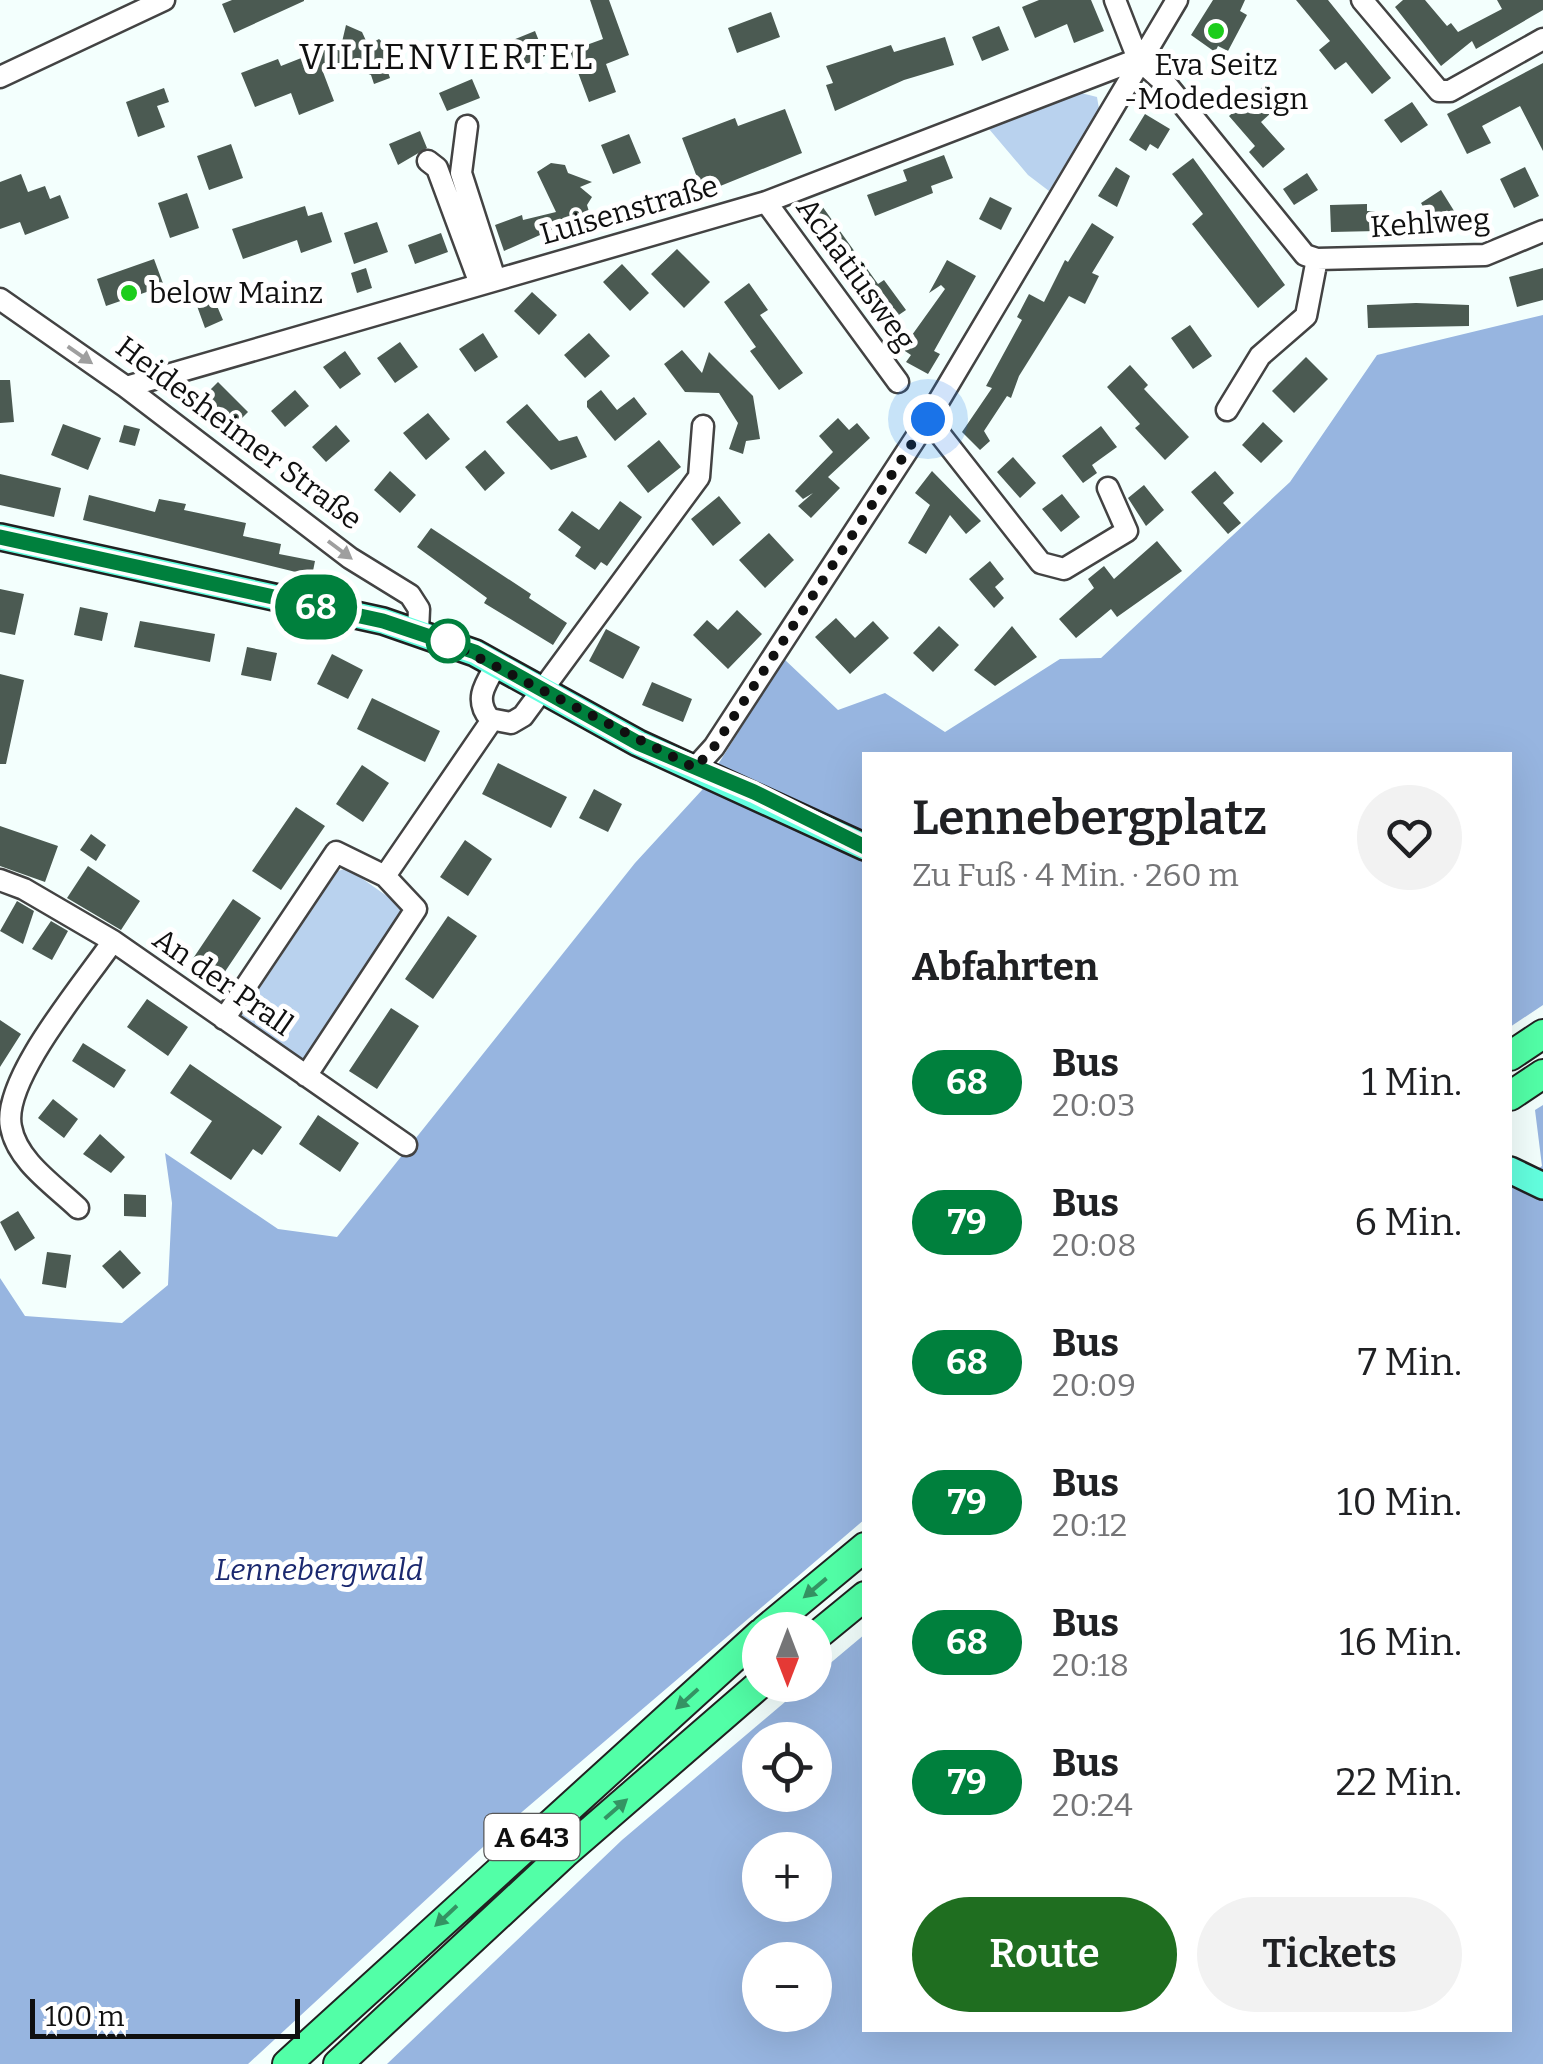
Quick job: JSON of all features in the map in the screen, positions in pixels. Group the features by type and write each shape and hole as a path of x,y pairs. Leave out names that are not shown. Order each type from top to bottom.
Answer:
{"highway":[{"path":"1512,1055 1543,1034"},
{"path":"1512,1095 1543,1074"},
{"name":"A 643","path":"786,1612 862,1549"},
{"path":"832,1623 862,1598"},
{"name":"A 643","path":"287,2064 538,1831 742,1650"},
{"name":"A 643","path":"338,2064 564,1854 742,1700"}],"main road":[{"path":"0,536 418,630 497,664 638,743 862,846"},
{"path":"1512,1171 1543,1186"}],"street":[{"path":"0,78 164,0"},
{"path":"1115,0 1138,59 1167,85 1305,254 1316,259 1306,316 1260,356 1227,410"},
{"path":"695,768 714,747 928,419 1138,59 1177,0"},
{"path":"1362,0 1440,91 1450,91 1543,39"},
{"name":"Luisenstraße","path":"126,387 766,202 1138,59"},
{"path":"467,126 461,173 488,282"},
{"path":"428,161 437,168 488,282"},
{"name":"Achatiusweg","path":"766,202 898,382"},
{"name":"Kehlweg","path":"1316,259 1486,255 1543,231"},
{"name":"Heidesheimer Straße","path":"0,298 126,387 350,558 410,595 419,608 418,630"},
{"path":"928,419 1041,564 1064,570 1127,531 1108,488"},
{"path":"497,664 480,699 492,720 503,724 517,720 699,477 702,426"},
{"path":"385,876 492,720"},
{"path":"224,1019 336,852 385,876 416,910 306,1076"},
{"name":"An der Prall","path":"0,880 24,888 113,941 406,1144"},
{"path":"78,1208 28,1162 11,1129 10,1106 22,1076 113,941"}],"shaded area":[{"path":"1081,93 1097,97 1099,109 1049,191 1028,175 989,129"},
{"path":"347,868 404,908 306,1060 302,1060 241,1016 338,871"}],"green space":[{"name":"Lennebergwald","path":"1543,315 1543,1005 1512,1026 1512,752 862,752 862,1522 756,1612 742,1612 742,1624 509,1823 248,2064 0,2064 0,1278 25,1316 122,1323 168,1285 172,1203 165,1153 278,1229 337,1237 635,863 702,790 784,659 838,710 885,693 945,732 1060,659 1101,658 1290,482 1377,355"},
{"path":"1543,1105 1543,2064 387,2064 622,1840 742,1738 742,1812 832,1812 832,1722 761,1722 785,1702 832,1702 832,1662 862,1637 862,2032 1512,2032 1512,1186 1542,1166 1535,1110"}],"building":[{"path":"232,0 304,1 234,33 222,4"},
{"path":"590,0 609,0 629,55 606,64 616,92 589,102 570,51 603,39"},
{"path":"1039,0 1091,0 1104,31 1074,43 1067,24 1035,38 1022,7"},
{"name":"Eva Seitz -Modedesign","path":"1213,0 1245,0 1240,11 1247,15 1228,51 1218,46 1215,52 1191,35"},
{"path":"1296,0 1328,0 1391,78 1372,94 1346,62 1335,70 1319,50 1330,41"},
{"path":"1403,0 1425,0 1447,26 1451,23 1458,32 1502,9 1497,0 1543,0 1543,10 1476,49 1472,41 1441,66 1395,7"},
{"path":"771,12 780,37 737,53 728,28"},
{"path":"346,25 362,32 368,45 379,39 394,53 386,66 390,78 374,84 371,75 344,64 323,72 334,101 299,115 291,93 255,107 241,73 278,59 281,66 342,42"},
{"path":"999,26 1009,50 982,61 972,37"},
{"path":"535,31 545,56 512,70 501,45"},
{"path":"945,37 954,65 904,80 835,111 826,85 833,83 826,66 891,45 894,52"},
{"path":"1543,63 1543,151 1520,106 1482,126 1491,143 1467,154 1447,114"},
{"path":"472,79 480,98 447,111 439,93"},
{"path":"1265,85 1281,104 1261,122 1285,149 1263,168 1249,152 1255,146 1229,116"},
{"path":"164,88 169,102 157,106 165,127 138,137 126,102"},
{"path":"1412,102 1428,125 1401,143 1384,120"},
{"path":"785,109 802,153 703,193 682,138 735,118 738,126"},
{"path":"1145,114 1170,129 1158,149 1150,144 1146,151 1129,140"},
{"path":"420,131 427,148 398,165 389,144"},
{"path":"629,134 641,163 613,174 601,145"},
{"path":"231,144 243,178 209,190 197,156"},
{"path":"944,155 953,178 931,186 933,193 875,216 867,195 907,181 903,170"},
{"path":"1193,158 1285,285 1258,308 1192,224 1203,214 1172,174"},
{"path":"551,163 565,165 568,173 592,182 580,187 592,197 587,205 590,215 583,224 576,219 504,251 495,225 522,215 523,220 556,212 537,172"},
{"path":"1116,167 1130,176 1117,207 1098,196"},
{"path":"1525,167 1539,196 1514,208 1500,179"},
{"path":"1307,173 1318,190 1294,205 1283,189"},
{"path":"21,174 28,192 45,186 50,199 60,195 69,218 25,235 20,222 0,229 0,182"},
{"path":"1441,190 1456,214 1435,227 1421,203"},
{"path":"187,193 199,228 170,238 158,203"},
{"path":"990,197 1012,208 1001,230 979,219"},
{"path":"1367,204 1367,211 1376,211 1377,231 1331,232 1330,205"},
{"path":"305,206 308,216 322,212 332,242 301,253 297,240 243,259 232,229"},
{"path":"822,206 878,284 884,280 906,310 887,323 809,215"},
{"path":"377,222 388,252 354,264 344,233"},
{"path":"1092,223 1114,237 1092,273 1099,276 1085,304 1069,296 1019,376 1011,398 1007,396 984,431 990,441 980,450 962,432 992,388 986,386 1022,320 1017,317 1029,294 1044,302 1065,260 1068,262"},
{"path":"441,233 448,252 415,264 408,245"},
{"path":"677,249 710,282 684,308 651,274"},
{"path":"154,259 164,286 106,306 97,279"},
{"path":"947,260 976,276 934,351 940,354 928,374 906,362 911,355 902,349 945,289 941,285 929,293"},
{"path":"622,264 649,293 630,311 603,282"},
{"path":"366,268 372,288 357,293 351,273"},
{"path":"1543,268 1543,300 1517,307 1509,277"},
{"path":"749,283 768,310 760,315 803,373 779,390 750,351 756,347 724,302"},
{"path":"532,292 557,315 539,335 514,311"},
{"path":"214,299 223,320 205,328 197,306"},
{"path":"1367,305 1469,305 1469,326 1368,328"},
{"path":"1190,325 1212,356 1193,369 1171,338"},
{"path":"483,333 498,357 475,372 459,349"},
{"path":"589,333 610,356 585,378 564,355"},
{"path":"400,342 418,367 395,383 377,358"},
{"path":"682,350 702,373 709,352 753,396 760,439 746,441 743,454 729,449 738,423 719,393 685,392 664,364"},
{"path":"345,351 361,374 340,389 323,367"},
{"path":"1306,357 1328,379 1294,413 1272,391"},
{"path":"1130,365 1148,385 1144,389 1189,437 1165,460 1135,428 1140,424 1107,387"},
{"path":"0,380 10,380 14,422 0,423"},
{"path":"218,382 248,412 226,434 196,404"},
{"path":"295,390 309,406 285,427 271,411"},
{"path":"601,390 617,410 634,397 647,414 615,441 587,407 587,401"},
{"path":"527,404 559,441 577,436 587,457 551,470 506,422"},
{"path":"428,413 450,439 426,460 403,433"},
{"path":"838,418 849,430 857,423 870,438 828,477 840,488 811,518 798,506 813,493 803,499 795,491 833,452 819,436"},
{"path":"1263,422 1283,441 1261,463 1242,445"},
{"path":"63,424 101,438 88,470 51,455"},
{"path":"124,425 140,429 135,446 119,442"},
{"path":"336,425 350,441 326,462 312,447"},
{"path":"1101,426 1117,447 1092,465 1097,473 1083,483 1062,456"},
{"path":"659,440 681,467 648,493 627,466"},
{"path":"485,450 505,473 485,491 465,467"},
{"path":"1013,457 1036,483 1020,498 997,472"},
{"path":"390,471 416,495 400,513 374,490"},
{"path":"932,471 981,521 966,534 950,515 926,554 908,543 930,505 915,493"},
{"path":"1215,471 1234,493 1223,503 1241,523 1228,534 1191,492"},
{"path":"0,474 61,488 54,517 0,505"},
{"path":"1144,485 1164,510 1146,526 1128,498"},
{"path":"1062,494 1080,517 1061,532 1042,509"},
{"path":"89,495 155,512 159,499 186,504 184,510 246,523 243,536 281,544 279,554 315,561 312,576 83,520"},
{"path":"719,496 741,523 713,546 691,519"},
{"path":"620,501 642,517 607,566 601,562 595,570 575,556 581,547 558,530 572,511 599,530"},
{"path":"431,528 531,594 529,598 567,623 553,645 484,603 487,598 417,547"},
{"path":"769,533 794,560 765,588 739,560"},
{"path":"1157,541 1182,571 1117,617 1111,609 1076,638 1059,619 1094,588 1088,579 1104,566 1114,579"},
{"path":"990,561 1004,579 995,587 1004,598 994,608 969,579"},
{"path":"0,589 24,594 15,635 0,632"},
{"path":"80,607 108,613 102,641 74,635"},
{"path":"737,610 762,634 728,669 693,635 707,620 718,630"},
{"path":"836,618 855,638 873,621 889,638 850,674 815,637"},
{"path":"140,621 215,634 210,662 134,647"},
{"path":"939,626 959,645 933,672 913,653"},
{"path":"1012,626 1037,657 995,686 974,670"},
{"path":"606,629 640,647 623,679 589,661"},
{"path":"247,647 277,653 271,681 241,675"},
{"path":"332,654 363,670 348,699 317,684"},
{"path":"0,674 24,680 6,764 0,764"},
{"path":"652,682 692,699 683,722 642,705"},
{"path":"372,698 440,731 425,762 357,729"},
{"path":"498,763 567,797 551,828 482,794"},
{"path":"362,765 389,783 363,822 336,804"},
{"path":"594,789 622,804 608,832 579,818"},
{"path":"296,807 325,826 281,890 252,871"},
{"path":"0,826 58,846 45,882 0,866"},
{"path":"91,834 106,845 96,861 80,850"},
{"path":"465,840 492,859 468,896 440,877"},
{"path":"88,866 140,901 121,930 67,898"},
{"path":"233,899 261,918 218,982 190,963"},
{"path":"17,901 34,911 23,944 0,931"},
{"path":"448,916 477,936 433,999 405,979"},
{"path":"51,921 68,931 52,960 32,949"},
{"path":"147,999 188,1027 168,1056 127,1027"},
{"path":"391,1008 419,1026 377,1089 349,1071"},
{"path":"0,1020 21,1034 0,1067"},
{"path":"83,1043 126,1070 114,1088 72,1061"},
{"path":"190,1064 282,1127 262,1155 253,1149 231,1180 190,1153 212,1121 170,1093"},
{"path":"53,1099 78,1119 64,1138 38,1118"},
{"path":"318,1115 359,1143 340,1172 299,1144"},
{"path":"100,1134 125,1157 111,1173 83,1154"},
{"path":"124,1194 146,1195 146,1217 124,1216"},
{"path":"18,1211 35,1238 15,1251 0,1222"},
{"path":"120,1250 141,1273 123,1289 102,1266"},
{"path":"47,1252 71,1255 66,1288 42,1284"}],"bus line":[{"name":"68","path":"0,537 418,630 475,652 638,743 754,792 862,846"}],"place":[{"name":"Eva Seitz -Modedesign","path":"1216,31"},
{"name":"below Mainz","path":"129,293"}],"district":[{"name":"VILLENVIERTEL","path":"447,57"}],"route":[{"path":"448,641 440,638 475,652 638,743 695,768 714,747 928,419"}]}
